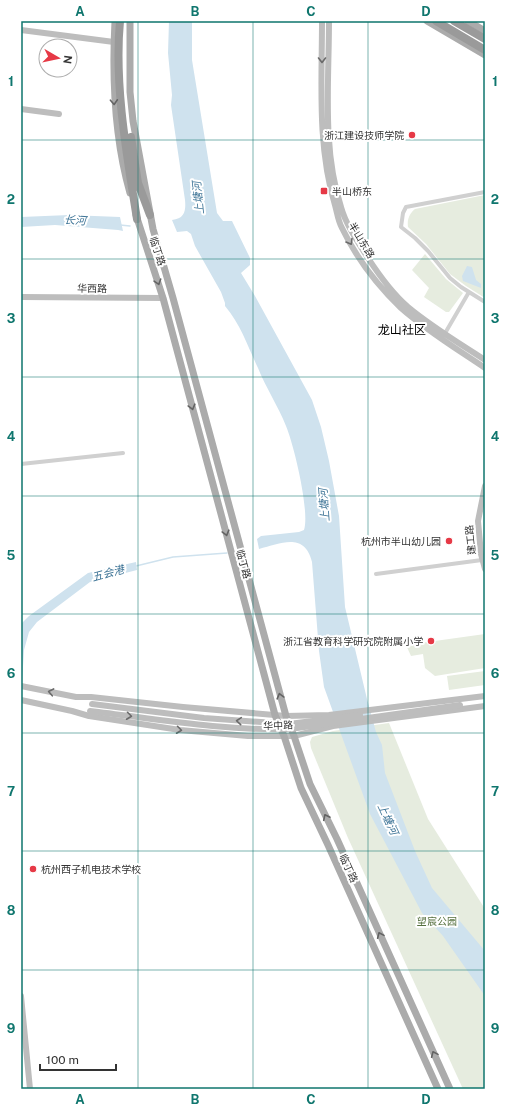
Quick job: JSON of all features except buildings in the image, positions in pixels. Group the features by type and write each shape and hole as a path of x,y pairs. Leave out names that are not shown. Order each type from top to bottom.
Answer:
{"highway":[{"path":"120,21 118,41 120,90 135,184 150,215"},
{"path":"126,21 123,42 123,73 135,184 137,219"},
{"path":"436,21 485,50"},
{"path":"454,21 485,39"}],"main road":[{"name":"临丁路","path":"115,21 113,58 116,123 123,168 137,219 163,298 275,715 284,736 301,788 438,1089"},
{"name":"临丁路","path":"130,21 130,92 133,121 150,215 286,716 310,784 337,839 450,1089"},
{"name":"半山东路","path":"322,21 322,136 330,190 341,227 360,258 377,281 411,316 485,360"},
{"name":"半山东路","path":"329,21 328,134 335,188 341,209 360,246 374,268 389,287 407,306 485,368"},
{"path":"427,21 485,55"},
{"path":"468,21 485,31"},
{"path":"21,30 114,42"},
{"path":"21,109 59,114"},
{"name":"华西路","path":"21,297 163,298"},
{"name":"建工路","path":"485,486 478,521 482,560 485,569"},
{"name":"华中路","path":"23,686 76,697 92,704 204,718 289,724 459,704 485,706"},
{"name":"华中路","path":"76,697 91,696 191,708 286,716 329,715 485,697"},
{"name":"华中路","path":"72,711 90,711 217,727 266,730 290,729 459,704 485,697"},
{"name":"华中路","path":"22,700 89,716 180,730 248,736 294,736 333,726 485,706"},
{"path":"21,996 30,1089"}],"street":[{"path":"485,192 406,207 403,212 401,227 428,251 450,278 485,302"},
{"path":"443,335 469,292"},
{"path":"21,464 123,453"},
{"path":"376,574 482,560"}],"green space":[{"path":"485,195 485,298 450,274 426,244 408,227 408,220 415,209"},
{"path":"425,254 446,279 463,293 449,312 446,312 424,297 429,288 412,270"},
{"path":"485,634 485,668 435,676 425,668 423,654 411,656 406,645"},
{"path":"485,671 485,685 449,690 447,676"},
{"name":"望宸公园","path":"389,723 428,819 485,909 485,1089 463,1089 348,838 311,748 310,742 312,737 333,731"}],"water":[{"name":"上塘河","path":"169,21 192,21 192,60 217,213 223,221 232,221 250,258 250,265 241,273 312,400 321,427 339,516 345,607 367,699 376,732 382,745 385,773 415,851 432,888 485,951 485,996 443,936 422,913 370,814 324,687 319,651 312,562 309,553 304,546 291,542 276,544 259,549 257,539 261,536 299,532 304,530 305,509 303,494 297,463 286,426 244,336 231,313 225,306 221,292 195,246 191,234 187,231 177,232 172,220 182,216 185,210 185,204 171,105 172,95 168,53"},
{"path":"69,215 120,217 123,231 55,225 21,227 21,217"},
{"path":"467,266 472,267 476,280 481,284 481,288 463,281 462,276"},
{"path":"136,562 137,570 90,582 37,622 29,632 24,650 21,699 21,624 29,616 88,573"}],"waterway":[{"name":"长河","path":"120,225 130,226"},
{"name":"五会港","path":"136,566 173,557 227,553"}],"place":[{"name":"浙江建设技师学院","path":"412,135"},
{"name":"半山桥东","path":"324,191"},
{"name":"杭州市半山幼儿园","path":"449,541"},
{"name":"浙江省教育科学研究院附属小学","path":"431,641"},
{"name":"杭州西子机电技术学校","path":"33,869"}],"district":[{"name":"龙山社区","path":"402,330"}]}
